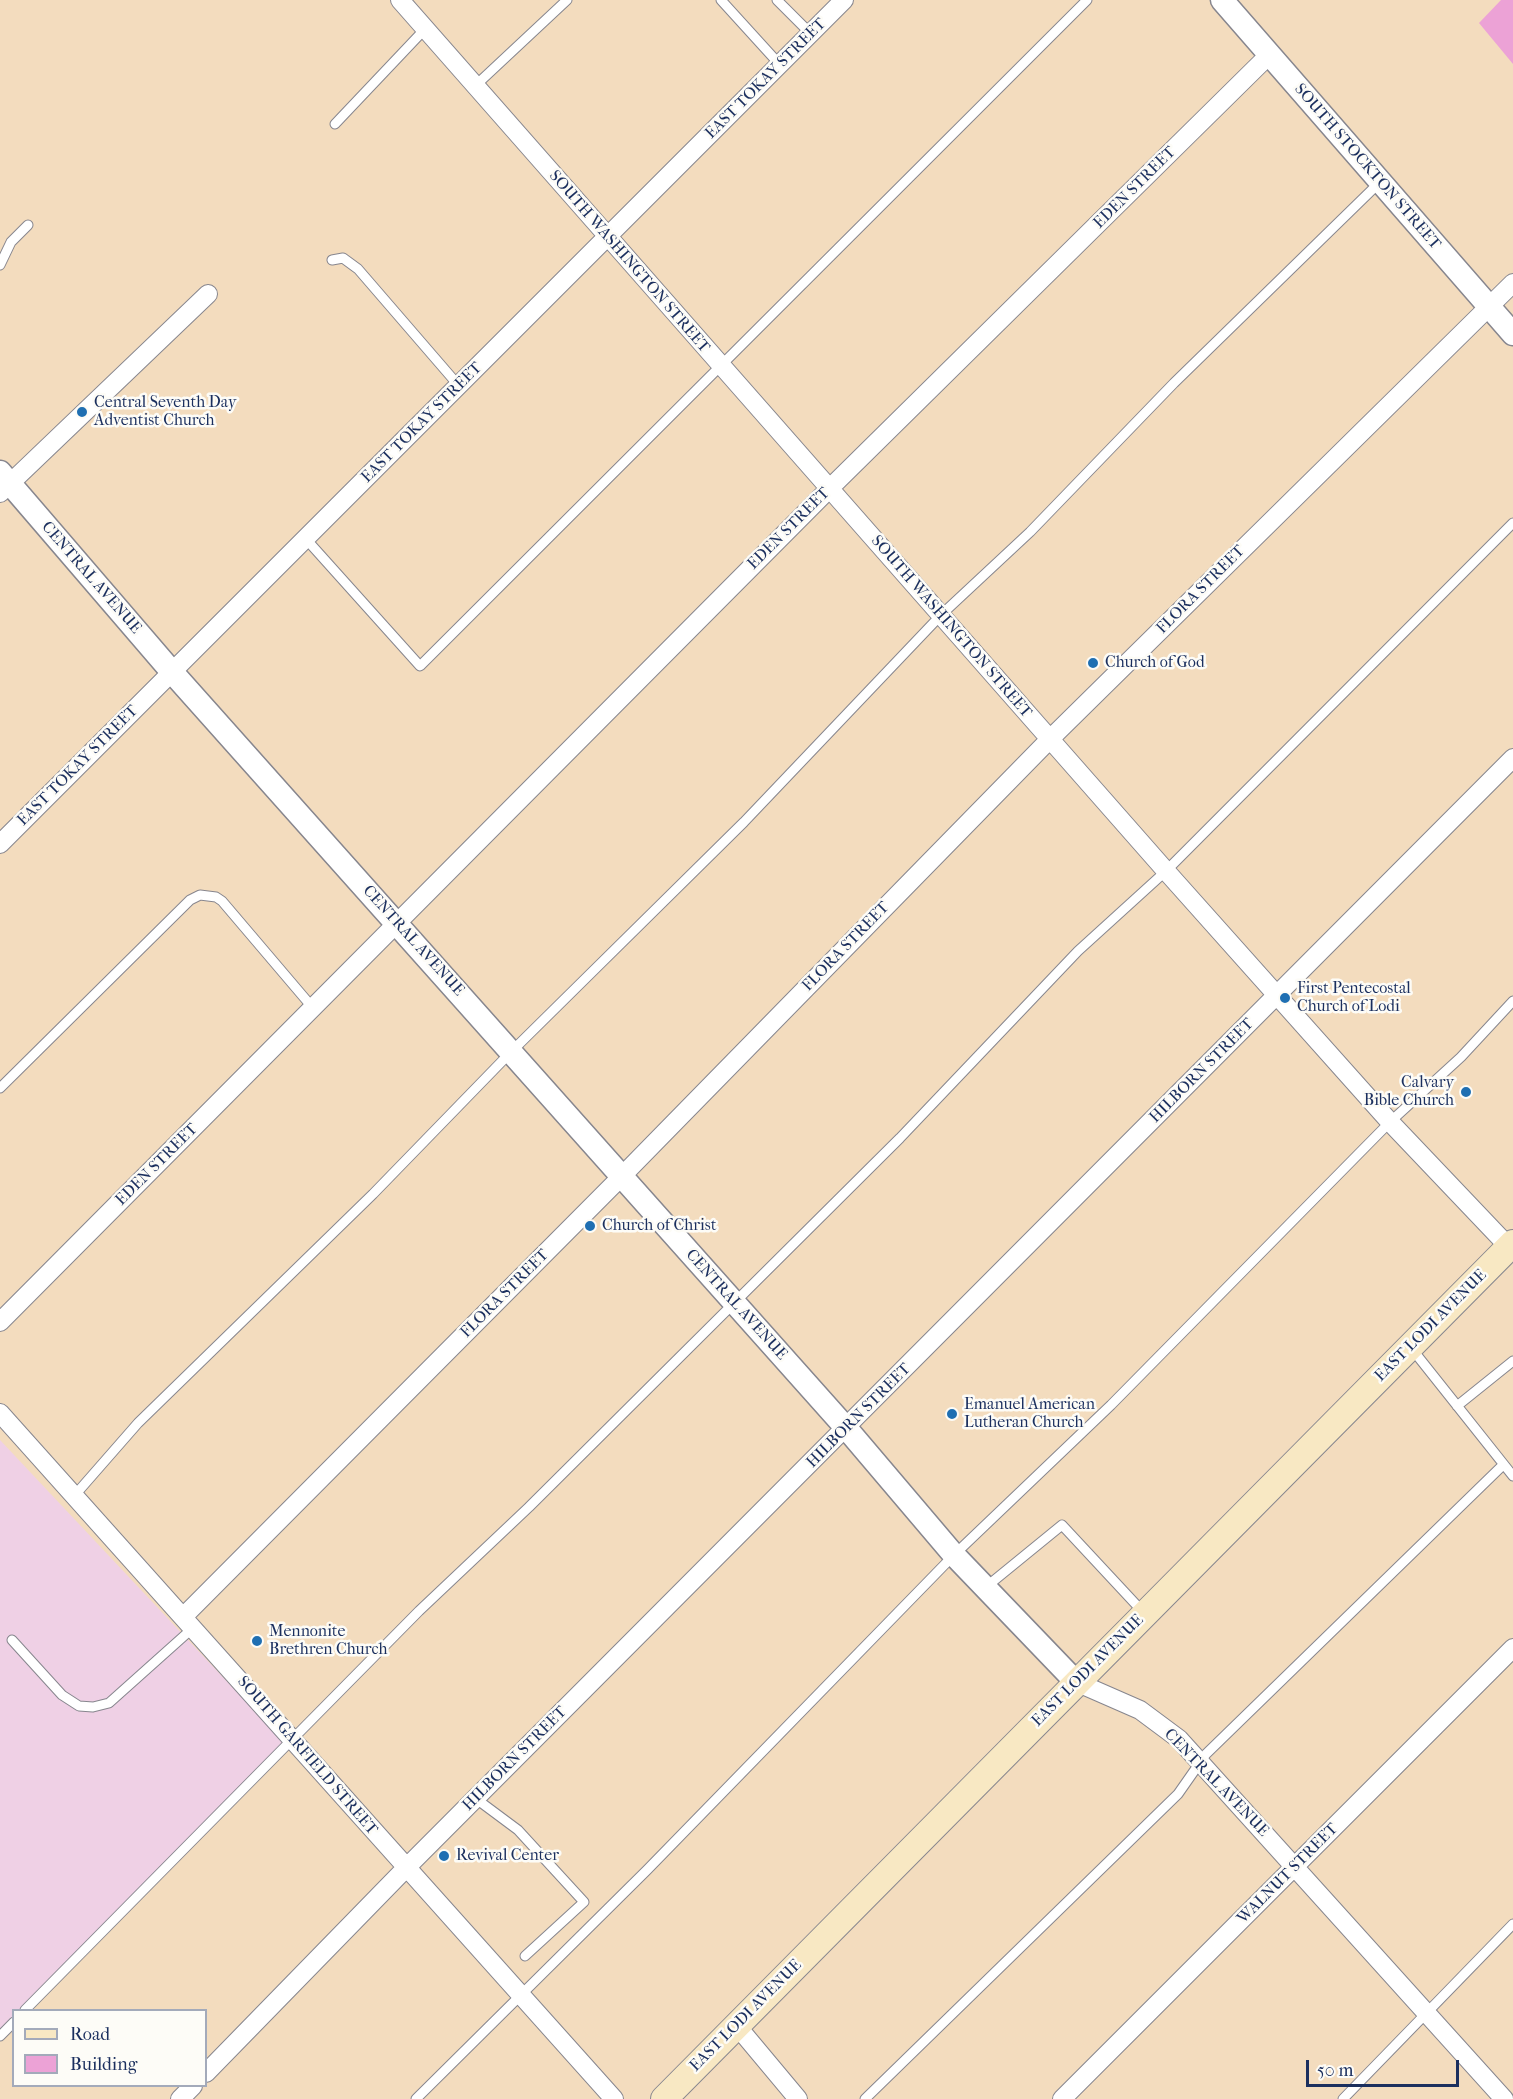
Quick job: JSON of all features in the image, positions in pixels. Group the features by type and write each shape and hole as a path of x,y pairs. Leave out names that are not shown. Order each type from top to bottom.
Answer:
{"main road":[{"name":"EAST LODI AVENUE","path":"664,2099 1511,1245"}],"street":[{"name":"SOUTH WASHINGTON STREET","path":"400,0 1166,871 1390,1122 1511,1245"},
{"name":"EAST TOKAY STREET","path":"0,844 781,66 843,0"},
{"name":"SOUTH STOCKTON STREET","path":"1222,0 1513,334"},
{"name":"EDEN STREET","path":"0,1322 830,488 1269,55"},
{"name":"FLORA STREET","path":"189,1622 1050,739 1513,283"},
{"path":"3,483 208,294"},
{"name":"CENTRAL AVENUE","path":"3,483 398,924 732,1303 847,1429 954,1555 1076,1683 1140,1710 1179,1739 1504,2099"},
{"name":"HILBORN STREET","path":"207,2072 475,1798 847,1429 1513,758"},
{"name":"SOUTH GARFIELD STREET","path":"0,1413 614,2099"},
{"name":"WALNUT STREET","path":"1062,2099 1513,1648"},
{"path":"737,2026 798,2099"},
{"path":"180,2099 191,2087"}],"lane":[{"path":"475,86 567,0"},
{"path":"721,0 781,66"},
{"path":"777,0 811,34"},
{"path":"306,539 420,666 1087,0"},
{"path":"335,124 425,29"},
{"path":"75,1496 138,1424 374,1194 511,1052 744,822 941,615 1030,532 1174,383 1380,182"},
{"path":"0,265 11,242 28,225"},
{"path":"332,260 343,258 358,269 459,386"},
{"path":"27,2009 292,1740 900,1138 1078,951 1166,871 1513,523"},
{"path":"0,1088 190,900 200,895 216,897 222,901 313,1008"},
{"path":"416,2099 521,1997 954,1555 1112,1406 1390,1122 1461,1057 1513,1001"},
{"path":"1411,1346 1513,1476"},
{"path":"1457,1406 1513,1361"},
{"path":"865,2099 1178,1794 1199,1763 1503,1465"},
{"path":"986,1587 1062,1525 1144,1614"},
{"path":"12,1640 62,1695 79,1706 93,1707 109,1703 189,1622"},
{"path":"475,1798 518,1830 584,1902 525,1956"},
{"path":"1343,2099 1513,1924"},
{"path":"0,2036 12,2024"}],"shaded area":[{"path":"0,1440 284,1742 22,2009 12,2009 12,2019 0,2032"}],"building":[{"path":"1501,0 1513,0 1513,64 1479,23"}],"place":[{"name":"Central Seventh Day Adventist Church","path":"82,412"},
{"name":"Church of God","path":"1093,663"},
{"name":"First Pentecostal Church of Lodi","path":"1285,998"},
{"name":"Calvary Bible Church","path":"1466,1092"},
{"name":"Church of Christ","path":"590,1226"},
{"name":"Emanuel American Lutheran Church","path":"952,1414"},
{"name":"Mennonite Brethren Church","path":"257,1641"},
{"name":"Revival Center","path":"444,1856"}]}
